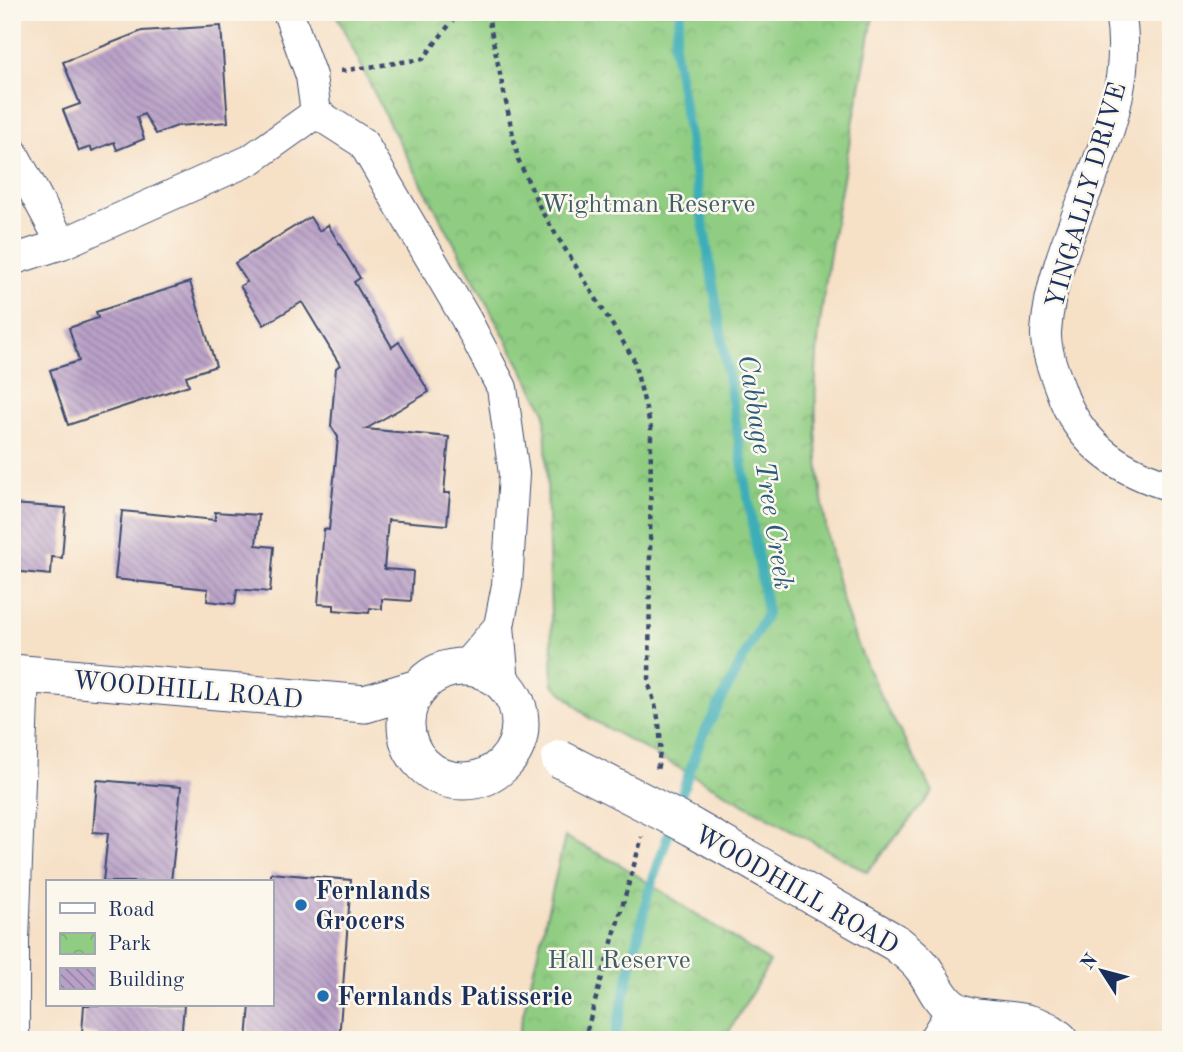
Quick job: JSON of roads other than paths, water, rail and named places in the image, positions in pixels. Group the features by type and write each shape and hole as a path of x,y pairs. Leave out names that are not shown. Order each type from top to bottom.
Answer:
{"street":[{"path":"288,12 311,76 316,113 363,143 466,319 502,387 514,474 507,585 499,626 504,683 519,711 515,743 483,778 451,780 423,766 414,755 405,729 410,701 418,688"},
{"name":"YINGALLY DRIVE","path":"1120,12 1123,58 1117,99 1055,281 1045,334 1057,379 1074,423 1104,454 1138,476 1171,486"},
{"path":"12,260 62,244 250,160 316,113"},
{"path":"12,151 62,244"},
{"path":"465,666 499,626"},
{"path":"465,666 480,668 504,683"},
{"name":"WOODHILL ROAD","path":"18,673 365,704 418,688 439,672 465,666"},
{"path":"14,1040 18,673"},
{"name":"WOODHILL ROAD","path":"365,704 405,729"},
{"name":"WOODHILL ROAD","path":"515,743 560,760 690,826 896,943 920,964 953,1008"},
{"path":"933,1040 953,1008 968,1014 1027,1023 1053,1033 1059,1040"}],"waterway":[{"name":"Cabbage Tree Creek","path":"676,810 700,741 767,613 674,45 681,12"},
{"name":"Cabbage Tree Creek","path":"614,1040 648,894 672,824"}],"place":[{"name":"Fernlands Grocers","path":"301,905"},
{"name":"Fernlands Patisserie","path":"323,996"}],"park label":[{"name":"Wightman Reserve","path":"648,203"},
{"name":"Hall Reserve","path":"619,959"}]}
